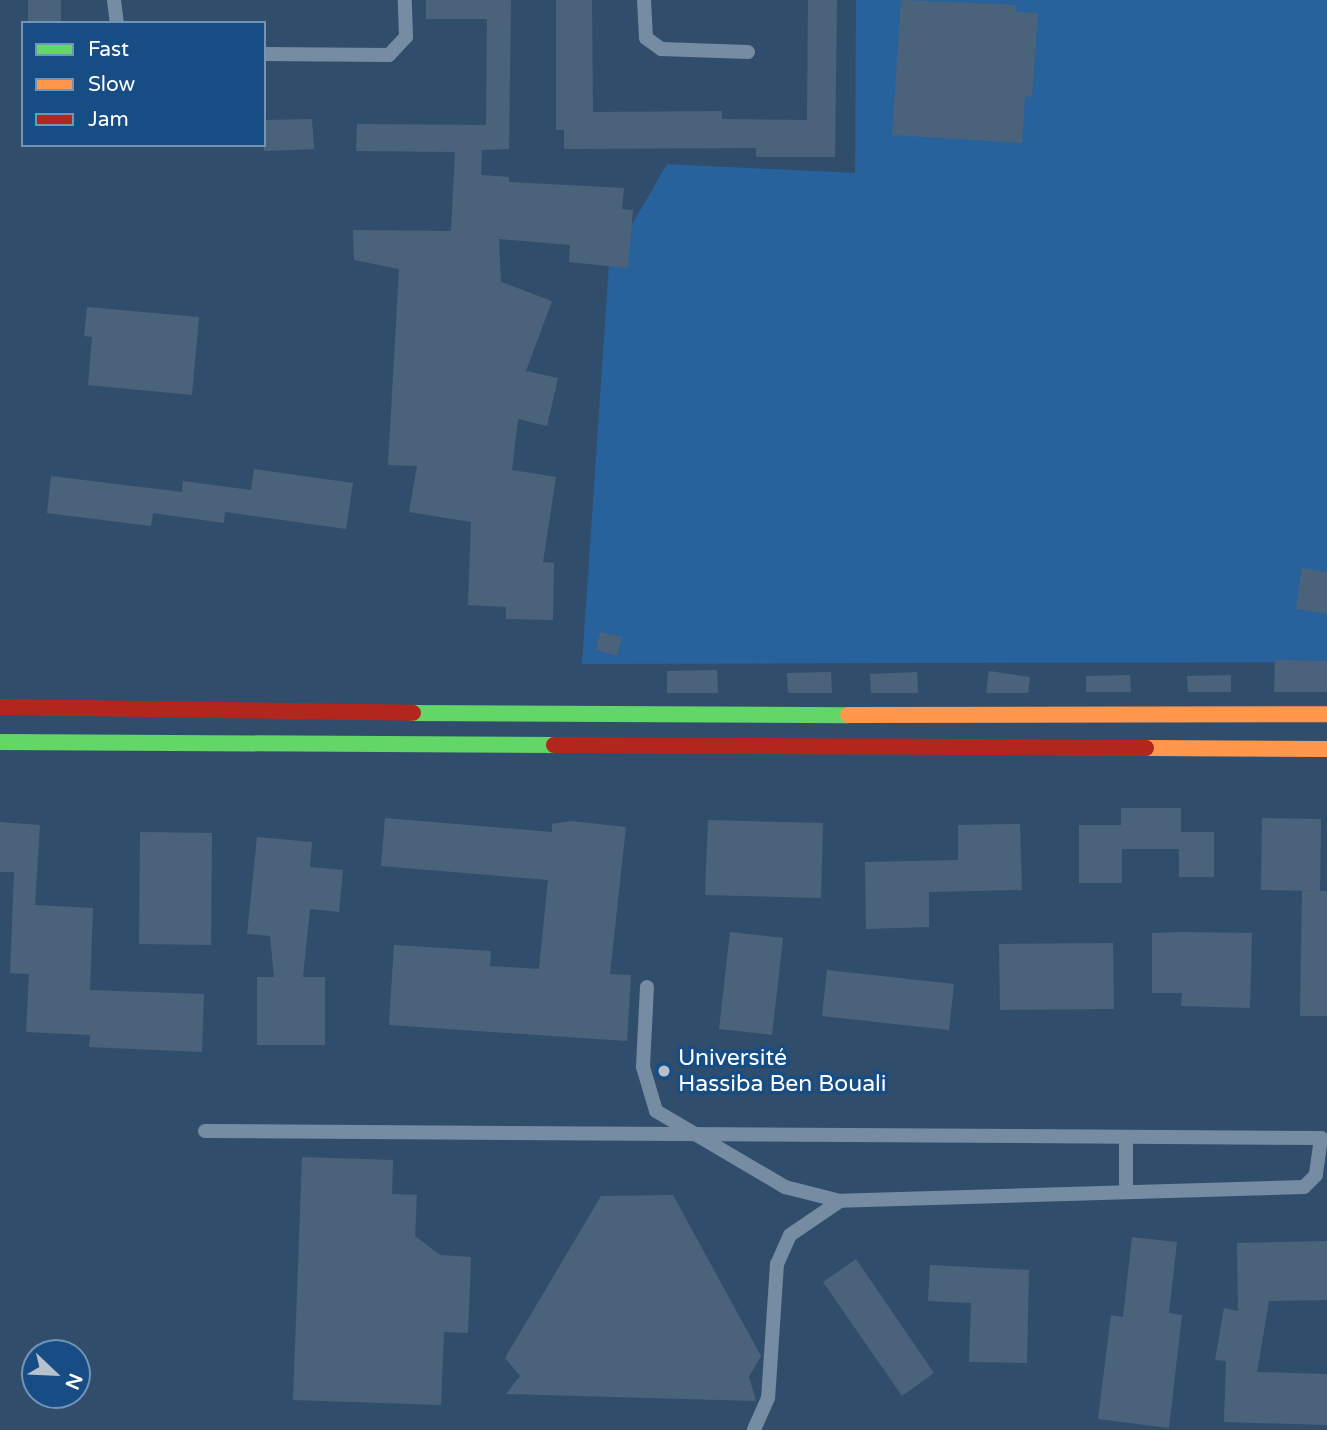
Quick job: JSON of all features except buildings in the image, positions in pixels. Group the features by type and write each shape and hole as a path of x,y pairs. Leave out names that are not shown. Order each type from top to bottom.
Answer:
{"main road":[{"path":"0,707 550,715 1327,714"},
{"path":"0,742 1327,749"}],"lane":[{"path":"114,0 117,21"},
{"path":"266,54 389,55 406,37 405,0"},
{"path":"644,0 646,38 661,49 748,52"},
{"path":"205,1131 705,1135 1126,1138 1324,1137 1316,1175 1304,1187 840,1201 785,1187 705,1135 656,1111 643,1068 647,987"},
{"path":"1126,1138 1126,1192"},
{"path":"754,1430 768,1398 778,1264 790,1235 840,1201"}],"shaded area":[{"path":"856,0 1327,0 1327,662 582,664 609,264 667,164 855,173"}],"traffic: fast":[{"path":"413,713 848,715"},
{"path":"0,742 554,745"}],"traffic: slow":[{"path":"848,715 1327,714"},
{"path":"1146,748 1327,749"}],"traffic: jam":[{"path":"0,707 413,713"},
{"path":"554,745 1146,748"}],"place":[{"name":"Université Hassiba Ben Bouali","path":"664,1071"}]}
